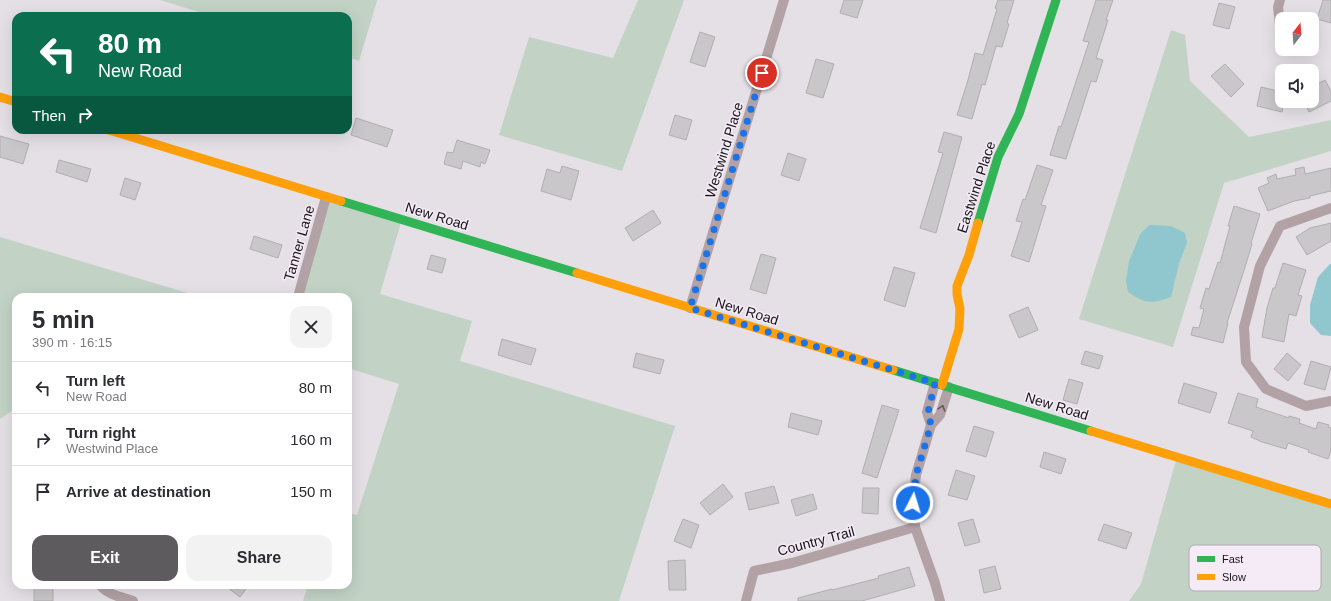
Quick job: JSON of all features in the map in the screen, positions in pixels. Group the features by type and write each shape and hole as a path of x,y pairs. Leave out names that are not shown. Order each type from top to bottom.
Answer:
{"street":[{"name":"Westwind Place","path":"690,308 784,0"},
{"name":"Eastwind Place","path":"942,385 959,329 960,309 957,294 958,286 969,255 998,157 1019,114 1056,0"},
{"path":"1279,12 1280,0"},
{"path":"0,97 12,101"},
{"name":"New Road","path":"122,134 1331,504"},
{"name":"Tanner Lane","path":"299,293 326,197"},
{"path":"1331,208 1280,226 1260,266 1244,327 1246,362 1266,389 1306,406 1331,401"},
{"path":"931,425 928,412 942,385"},
{"path":"940,601 915,528 913,514 913,490 931,425 940,415 942,385"},
{"name":"Country Trail","path":"746,601 754,571 792,563 915,528"},
{"path":"103,589 112,595 133,601"}],"green space":[{"path":"160,0 377,0 359,61 352,58 352,12 199,12"},
{"path":"638,0 684,0 622,171 499,135 529,37 613,58"},
{"path":"1171,30 1185,35 1190,81 1249,137 1331,120 1331,151 1224,183 1173,347 1079,319","holes":["1149,225 1187,243 1179,264 1129,261 1140,234"]},
{"path":"326,197 402,219 380,294 472,321 460,361 675,426 619,601 303,601 307,589 352,589 352,514 357,515 399,384 352,369 352,293 299,293"},
{"path":"0,237 188,293 12,293 12,411 0,419"},
{"path":"1177,457 1331,504 1331,601 1129,601 1141,584"}],"water":[{"path":"1149,225 1171,226 1185,233 1187,243 1179,264 1171,297 1153,302 1144,301 1128,292 1126,281 1129,261 1140,234"},
{"path":"1330,264 1331,336 1321,335 1310,323 1310,305 1318,277"}],"building":[{"path":"844,0 863,0 857,18 840,13"},
{"path":"998,0 1014,0 1002,47 996,46 985,85 982,84 972,119 957,115 975,53 983,55 997,9 995,8"},
{"path":"1096,0 1113,0 1096,58 1103,60 1096,82 1091,81 1066,159 1050,155 1059,126 1061,127 1089,42 1083,41"},
{"path":"1323,0 1331,0 1331,23 1319,20 1319,13"},
{"path":"1219,3 1235,7 1229,29 1213,25"},
{"path":"700,32 715,37 705,67 690,62"},
{"path":"816,59 834,64 823,98 806,93"},
{"path":"1225,64 1244,84 1231,97 1211,76"},
{"path":"1325,80 1331,91 1331,101 1319,107 1319,83"},
{"path":"1261,87 1275,90 1275,108 1283,108 1282,112 1257,106"},
{"path":"1307,108 1317,108 1309,112"},
{"path":"675,115 692,120 686,140 669,135"},
{"path":"356,118 393,130 387,147 351,135"},
{"path":"944,132 962,137 936,233 920,228 943,153 938,152"},
{"path":"0,136 29,144 23,164 0,157"},
{"path":"457,140 490,150 485,164 481,162 480,167 463,161 461,169 444,164 447,152 453,153"},
{"path":"788,153 806,159 799,181 781,175"},
{"path":"59,160 91,169 87,182 56,172"},
{"path":"1037,165 1053,170 1041,205 1046,206 1029,262 1011,256 1022,222 1016,221"},
{"path":"562,166 579,171 571,200 541,191 547,169 560,173"},
{"path":"1304,167 1305,174 1331,168 1331,191 1310,196 1310,198 1294,201 1268,211 1258,188 1269,183 1267,178 1276,174 1277,179 1296,175 1295,169"},
{"path":"125,178 141,183 135,200 120,195"},
{"path":"1234,206 1260,214 1227,323 1223,343 1191,335 1193,327 1199,328 1204,309 1200,308 1206,288 1209,289 1218,262 1220,263"},
{"path":"653,210 661,223 633,241 625,228"},
{"path":"1331,223 1331,241 1307,255 1296,237 1310,228"},
{"path":"254,236 282,245 278,258 250,249"},
{"path":"761,254 776,258 766,294 750,289"},
{"path":"431,255 446,259 442,273 427,269"},
{"path":"1283,263 1306,270 1298,295 1302,296 1296,316 1289,314 1284,342 1262,337 1267,308"},
{"path":"894,267 915,273 905,307 884,300"},
{"path":"1028,307 1038,330 1019,338 1009,315"},
{"path":"502,339 536,349 531,365 498,355"},
{"path":"1085,351 1103,356 1099,369 1081,364"},
{"path":"636,353 664,360 660,374 633,367"},
{"path":"1287,353 1301,365 1288,381 1274,369"},
{"path":"1311,361 1331,367 1325,390 1304,384"},
{"path":"1069,379 1083,383 1077,404 1063,400"},
{"path":"1184,383 1217,393 1210,413 1178,403"},
{"path":"1238,393 1258,399 1256,407 1289,418 1289,416 1300,419 1299,423 1316,429 1318,422 1329,425 1328,427 1331,428 1331,450 1328,459 1308,452 1309,450 1288,443 1286,449 1262,442 1251,437 1253,431 1228,423"},
{"path":"882,405 899,410 877,478 862,473"},
{"path":"791,413 822,421 818,435 788,427"},
{"path":"974,426 994,432 986,457 966,451"},
{"path":"1044,452 1066,459 1061,474 1040,467"},
{"path":"956,470 975,476 967,500 948,495"},
{"path":"723,484 733,497 710,515 700,503"},
{"path":"774,486 779,503 749,510 745,493"},
{"path":"863,488 879,488 878,514 862,513"},
{"path":"813,494 817,509 796,516 791,500"},
{"path":"683,519 699,525 691,548 674,541"},
{"path":"973,519 980,542 965,546 958,523"},
{"path":"1104,524 1132,533 1126,549 1098,540"},
{"path":"685,560 686,590 669,590 668,561"},
{"path":"995,566 1001,589 984,593 979,570"},
{"path":"909,567 915,586 862,601 798,601 798,598 879,578 878,576"},
{"path":"34,589 53,589 53,601 34,601"},
{"path":"229,589 246,589 240,597"}],"traffic: fast":[{"path":"978,223 998,157 1019,114 1056,0"},
{"path":"341,201 577,273"},
{"path":"893,370 1091,431"}],"traffic: slow":[{"path":"0,97 12,101"},
{"path":"122,134 341,201"},
{"path":"942,385 959,329 960,309 957,286 969,255 978,223"},
{"path":"577,273 893,370"},
{"path":"1091,431 1331,504"}],"route":[{"path":"762,73 690,308 935,383 928,412 931,425 916,475 913,490 913,503"}]}
